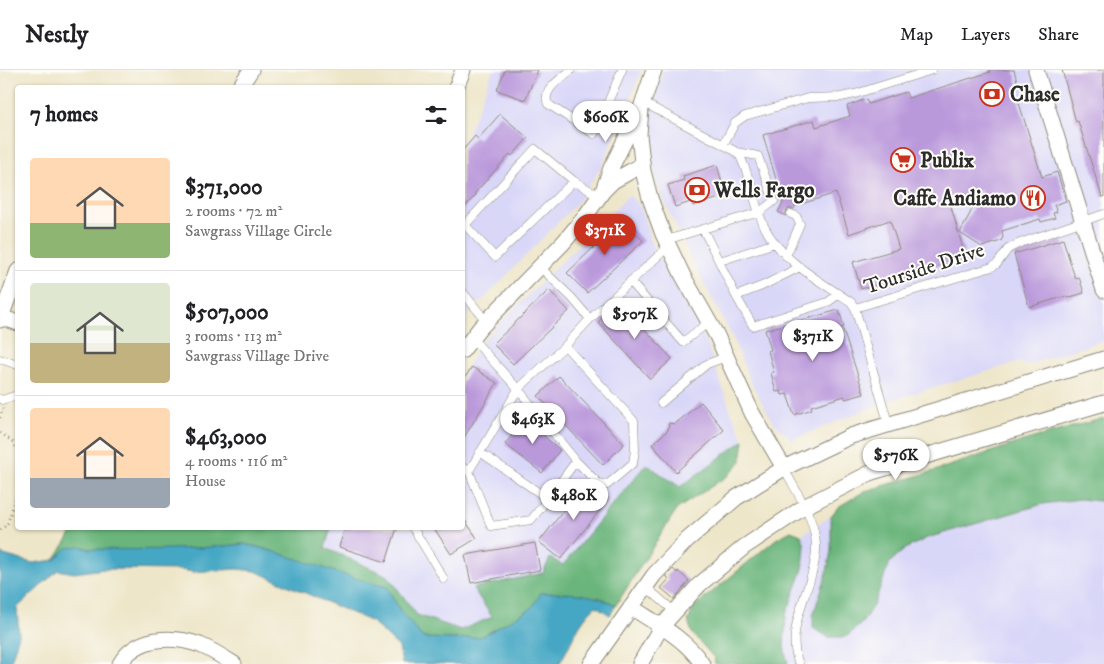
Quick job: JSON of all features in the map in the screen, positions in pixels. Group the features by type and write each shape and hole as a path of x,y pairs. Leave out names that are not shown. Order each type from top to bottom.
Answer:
{"street":[{"path":"241,85 251,70"},
{"path":"457,85 463,70"},
{"path":"601,193 641,105 654,70"},
{"path":"1036,70 1104,290"},
{"path":"641,105 639,135 642,165 650,198 667,243 709,322 752,413 784,468"},
{"path":"465,347 486,321 540,267 584,218 601,193 613,181 642,165"},
{"path":"15,279 1,319 15,322"},
{"path":"591,664 646,587 686,540 736,498 784,468 851,436 1104,359"},
{"path":"640,664 661,628 699,585 744,547 804,507 872,472 1104,403"},
{"path":"631,607 694,653 702,664"},
{"path":"120,664 131,650 140,644 162,639 181,640 199,645 234,664"}],"lane":[{"path":"571,70 548,91 546,100 548,104 594,134 622,70"},
{"path":"724,145 735,123 745,116 808,98 841,97 855,94 932,70"},
{"path":"641,105 724,145 740,156 764,225 775,243 786,256 851,302 855,308 889,426"},
{"path":"574,181 495,257 466,225 535,149 574,181 601,193"},
{"path":"736,152 758,156 774,201 780,208"},
{"path":"576,461 531,520 491,526 466,469 480,452 518,389 565,346 667,243 704,229 760,212 774,201"},
{"path":"786,256 800,224 796,216 792,214"},
{"name":"Tourside Drive","path":"855,308 992,267 997,264 1008,249 1020,243 1082,220 1104,214"},
{"path":"704,229 736,296 753,326 828,302 839,294"},
{"path":"720,261 775,243"},
{"path":"540,267 572,298 590,319"},
{"path":"736,296 762,286 800,267"},
{"path":"630,281 683,342 709,322"},
{"path":"465,295 486,321"},
{"path":"472,338 518,389 576,461 598,484 607,485 633,463 635,450 634,421 565,346"},
{"path":"660,403 707,364 726,357"},
{"path":"0,359 15,364"},
{"path":"0,399 14,396"},
{"path":"480,452 548,499"},
{"path":"784,468 810,519 816,547 811,576 796,625 794,650 800,664"},
{"path":"414,530 444,579"},
{"path":"646,587 674,612"}],"path":[{"path":"0,433 12,441 15,446"},
{"path":"0,530 7,525 15,500"}],"shaded area":[{"path":"493,70 642,70 602,166 577,203 465,319 465,138"},
{"path":"663,70 1104,70 1104,340 1027,365 1019,362 882,403 792,440 773,422 750,381 732,336 693,263 658,187 650,151 649,119"},
{"path":"629,195 640,206 652,244 706,340 730,409 744,440 680,487 646,464 563,565 543,573 473,588 492,617 461,630 417,615 388,576 325,548 330,530 465,530 465,371 484,339"},
{"path":"1080,499 1104,503 1104,664 788,664 784,647 786,615 803,569 805,545 801,535 831,516 831,551 826,576 874,604 890,562 905,549 927,538 1043,504"}],"green space":[{"path":"1104,418 1104,503 1080,499 1043,504 927,538 905,549 890,562 874,604 862,623 846,637 828,637 813,628 813,615 826,576 831,551 831,516 838,507 865,491 931,472 1026,440"},
{"path":"744,440 741,461 729,475 677,509 616,605 599,597 532,608 481,637 457,639 423,638 401,612 386,587 359,581 262,548 244,544 156,551 89,549 79,546 54,560 74,530 330,530 325,548 388,576 417,615 461,630 492,617 473,588 543,573 550,558 563,565 646,464 680,487"},
{"path":"791,531 801,535 805,545 803,569 786,615 784,647 788,664 715,664 714,658 692,633 688,621 694,607 776,539"}],"water":[{"path":"244,544 280,553 387,587 401,612 423,638 457,639 481,637 532,608 541,593 588,595 616,605 610,615 596,606 589,612 579,626 559,664 402,664 399,647 372,622 255,571 237,569 193,572 181,570 104,569 74,573 58,570 17,608 19,635 10,664 0,664 0,554 33,563 54,560 67,548 79,546 89,549 147,549"}],"building":[{"path":"505,70 538,70 525,100 497,90"},
{"path":"989,70 1014,70 1018,85 1014,87 1042,177 1057,172 1066,201 1054,205 1057,212 1053,213 1055,218 1041,222 1040,219 1002,231 1003,237 1001,241 982,247 960,233 982,190 949,200 964,252 959,260 861,289 853,262 899,249 890,220 849,234 836,193 795,206 794,209 788,209 786,216 778,212 783,203 763,135 814,120 816,127 850,116 847,106 866,99 868,104 906,92 908,98 990,72"},
{"path":"1062,70 1104,70 1104,197 1102,197 1078,121 1076,122"},
{"path":"500,114 528,138 512,156 510,154 465,207 465,148 475,136 478,139"},
{"name":"Wells Fargo","path":"717,165 726,196 693,206 691,202 675,207 668,185 684,180 683,176"},
{"path":"623,219 643,241 587,293 567,273"},
{"path":"1063,239 1075,278 1079,277 1084,293 1067,298 1066,296 1029,307 1014,254"},
{"path":"549,290 569,311 513,364 493,344"},
{"path":"620,302 672,359 650,379 598,322"},
{"path":"839,310 844,327 842,327 864,394 845,399 845,396 811,406 812,409 794,415 787,394 782,395 781,391 776,392 771,373 774,372 768,351 771,350 765,330"},
{"path":"472,367 497,383 465,436 465,378"},
{"path":"559,376 624,444 603,465 538,396"},
{"path":"701,402 724,430 676,472 652,444 668,430 669,423 675,424"},
{"path":"527,416 542,428 546,433 544,436 560,450 542,473 505,444"},
{"path":"586,482 608,500 561,559 539,542"},
{"path":"465,520 477,538 451,554 435,530 465,530"},
{"path":"344,530 396,530 386,562 339,547"},
{"path":"535,543 540,570 471,583 465,555"},
{"path":"673,569 689,581 674,599 661,588 669,579 666,576"}],"place":[{"name":"Chase","path":"992,94"},
{"name":"Publix","path":"903,160"},
{"name":"Wells Fargo","path":"697,190"},
{"name":"Caffe Andiamo","path":"1033,198"}]}
